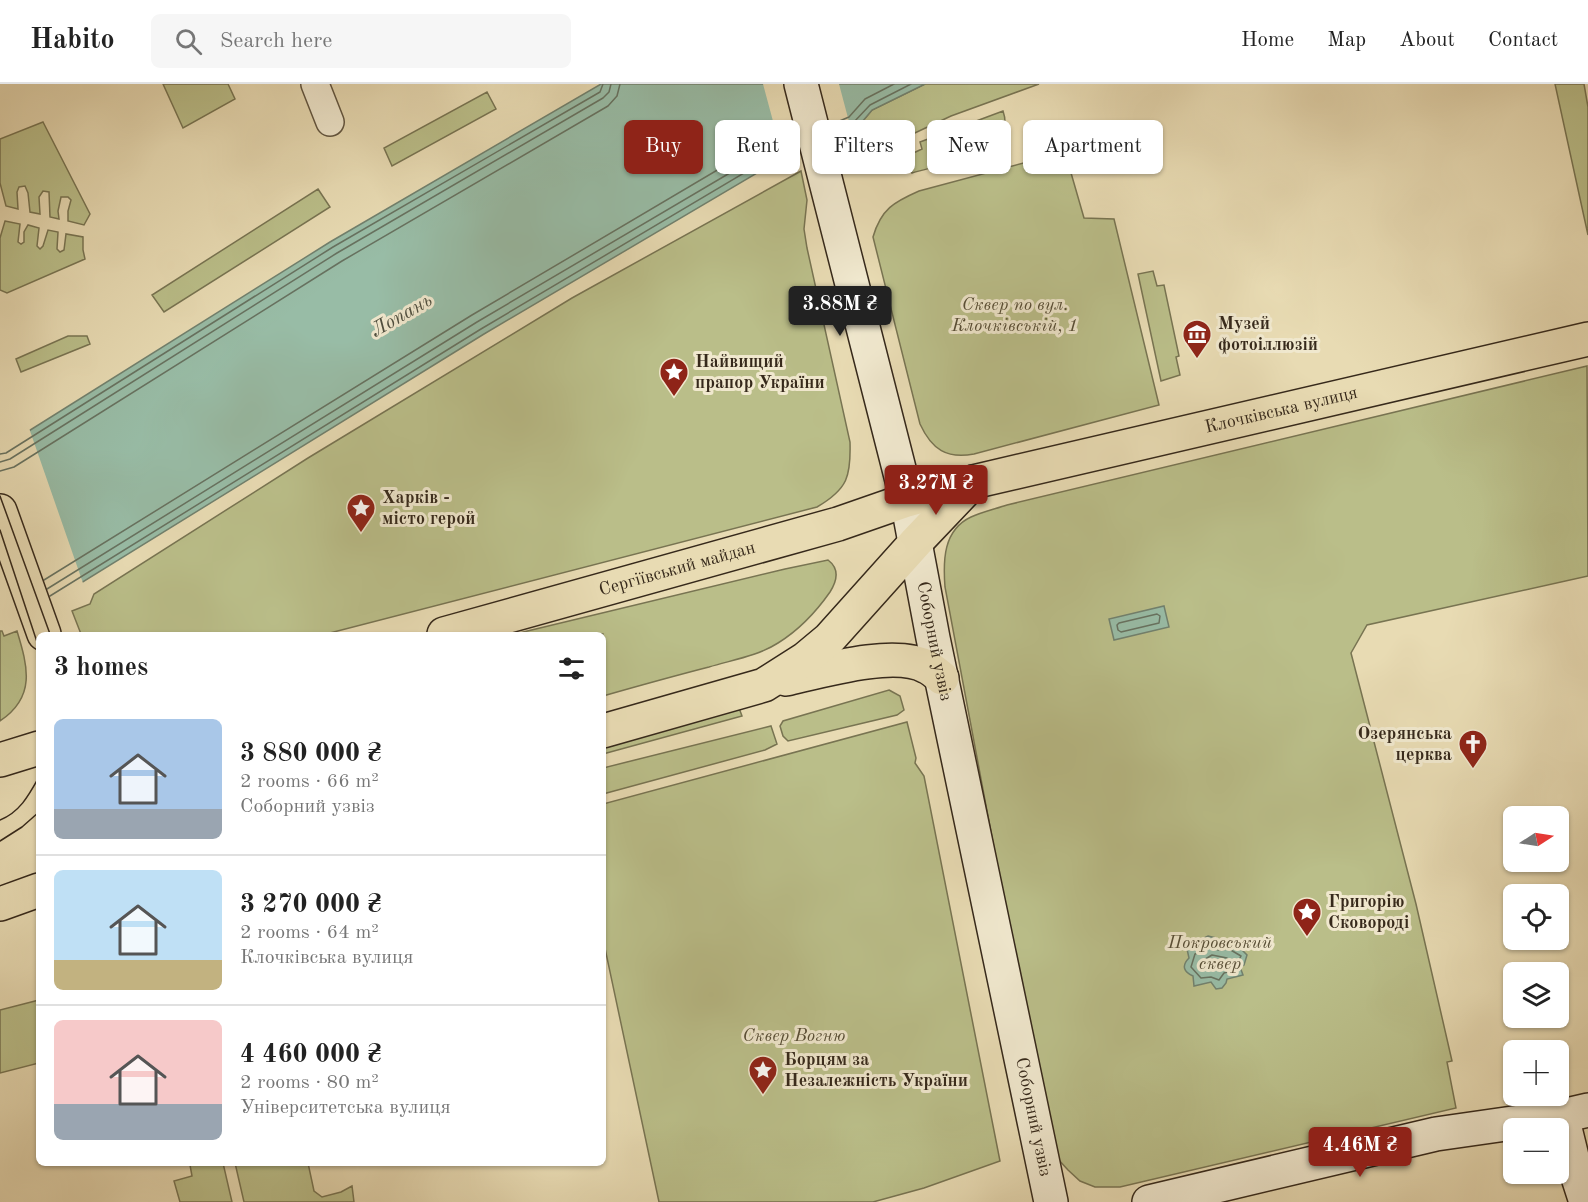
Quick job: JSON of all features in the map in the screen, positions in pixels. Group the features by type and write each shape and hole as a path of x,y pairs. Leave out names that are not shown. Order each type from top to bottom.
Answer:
{"main road":[{"name":"Клочківська вулиця","path":"907,500 973,482 1588,339"},
{"path":"764,685 805,659 829,639 973,482"},
{"name":"Сергіївський майдан","path":"451,632 838,524 907,500"},
{"path":"0,511 42,628"},
{"path":"606,730 838,666 896,660 912,661 927,666 942,678"},
{"path":"0,760 36,749"},
{"path":"0,904 36,891"}],"street":[{"path":"315,84 330,122"},
{"name":"Соборний узвіз","path":"801,84 907,500 1051,1202"},
{"path":"1149,1202 1436,1134 1575,1113 1574,1165 1586,1202"}],"green space":[{"path":"163,84 228,84 235,99 183,128"},
{"path":"925,84 1039,84 942,120 927,120 927,127 915,133 915,120 864,120 872,110"},
{"path":"1555,84 1584,84 1588,107 1588,235"},
{"path":"487,92 496,109 392,166 384,148"},
{"path":"1003,111 1005,120 979,120"},
{"path":"43,122 90,214 84,225 68,221 71,200 68,197 61,197 59,219 50,217 49,192 43,191 39,197 40,214 30,212 25,186 19,187 17,192 18,209 6,206 0,183 0,139"},
{"path":"927,139 927,169 915,172 915,152 922,149 920,142"},
{"name":"Сквер по вул. Клочківській, 1","path":"1023,163 1023,174 1071,174 1084,218 1114,219 1159,405 974,454 948,454 935,446 920,424 873,237 884,213 902,199 919,191 983,174 1011,174 1011,166"},
{"path":"801,171 807,200 804,229 807,248 850,442 850,464 846,480 835,494 817,507 334,632 80,632 72,611 90,604 94,594 308,458 572,298 796,174 800,174"},
{"path":"318,189 330,207 164,312 152,295"},
{"path":"5,221 20,224 18,242 21,244 24,242 24,232 28,225 39,228 37,246 40,249 48,230 58,232 57,249 60,252 64,250 66,234 83,237 85,259 7,293 0,290 0,238"},
{"path":"1153,271 1157,286 1164,285 1179,356 1176,357 1180,375 1161,381 1138,274"},
{"path":"68,336 87,336 90,344 21,372 16,359"},
{"name":"Покровський сквер","path":"1587,366 1588,576 1367,625 1351,653 1416,904 1452,1061 1447,1062 1456,1108 1120,1187 1095,1187 1080,1181 1058,1159 1042,1104 945,587 945,557 950,538 962,523 971,517 1007,505"},
{"path":"828,560 834,567 836,575 830,592 819,607 807,620 778,643 745,657 606,695 606,632 523,632"},
{"path":"0,631 4,636 17,631 24,657 26,680 19,702 12,712 0,721"},
{"path":"889,690 900,696 904,710 897,715 788,741 783,736 780,726 783,721"},
{"path":"739,708 742,716 606,753 606,744"},
{"name":"Сквер Вогню","path":"907,722 916,758 915,763 924,776 1000,1161 924,1188 873,1202 659,1202 606,953 606,803"},
{"path":"771,726 777,744 765,750 606,793 606,767"},
{"path":"36,1001 36,1064 0,1073 0,1010"},
{"path":"190,1166 224,1166 232,1202 180,1202 174,1181 192,1176"},
{"path":"236,1166 309,1166 314,1191 322,1197 341,1192 352,1186 354,1202 244,1202"}],"water":[{"name":"Лопань","path":"601,84 925,84 872,110 864,120 812,120 812,147 800,153 800,120 715,120 715,174 755,174 484,334 26,617 0,449 330,242"},
{"path":"1164,606 1169,627 1114,640 1109,619"},
{"path":"1208,936 1216,938 1221,944 1234,942 1236,948 1240,948 1247,955 1244,965 1240,967 1243,975 1227,979 1222,988 1216,989 1211,982 1194,986 1193,976 1187,973 1185,968 1189,958 1187,949 1202,946 1204,938"}],"pier":[{"path":"763,84 839,84 849,120 812,120 812,150 800,155 800,120 773,120"},
{"path":"29,428 84,586 27,620 1,625 0,446"}],"tram line":[{"path":"0,496 49,632"},
{"path":"0,530 36,639"},
{"path":"0,820 18,808 36,782"},
{"path":"0,841 36,815"}],"place":[{"name":"Музей фотоіллюзій","path":"1197,360"},
{"name":"Найвищий прапор України","path":"674,398"},
{"name":"Харків - місто герой","path":"361,534"},
{"name":"Озерянська церква","path":"1473,770"},
{"name":"Григорiю Сковороді","path":"1307,938"},
{"name":"Борцям за Незалежність України","path":"763,1096"}]}
